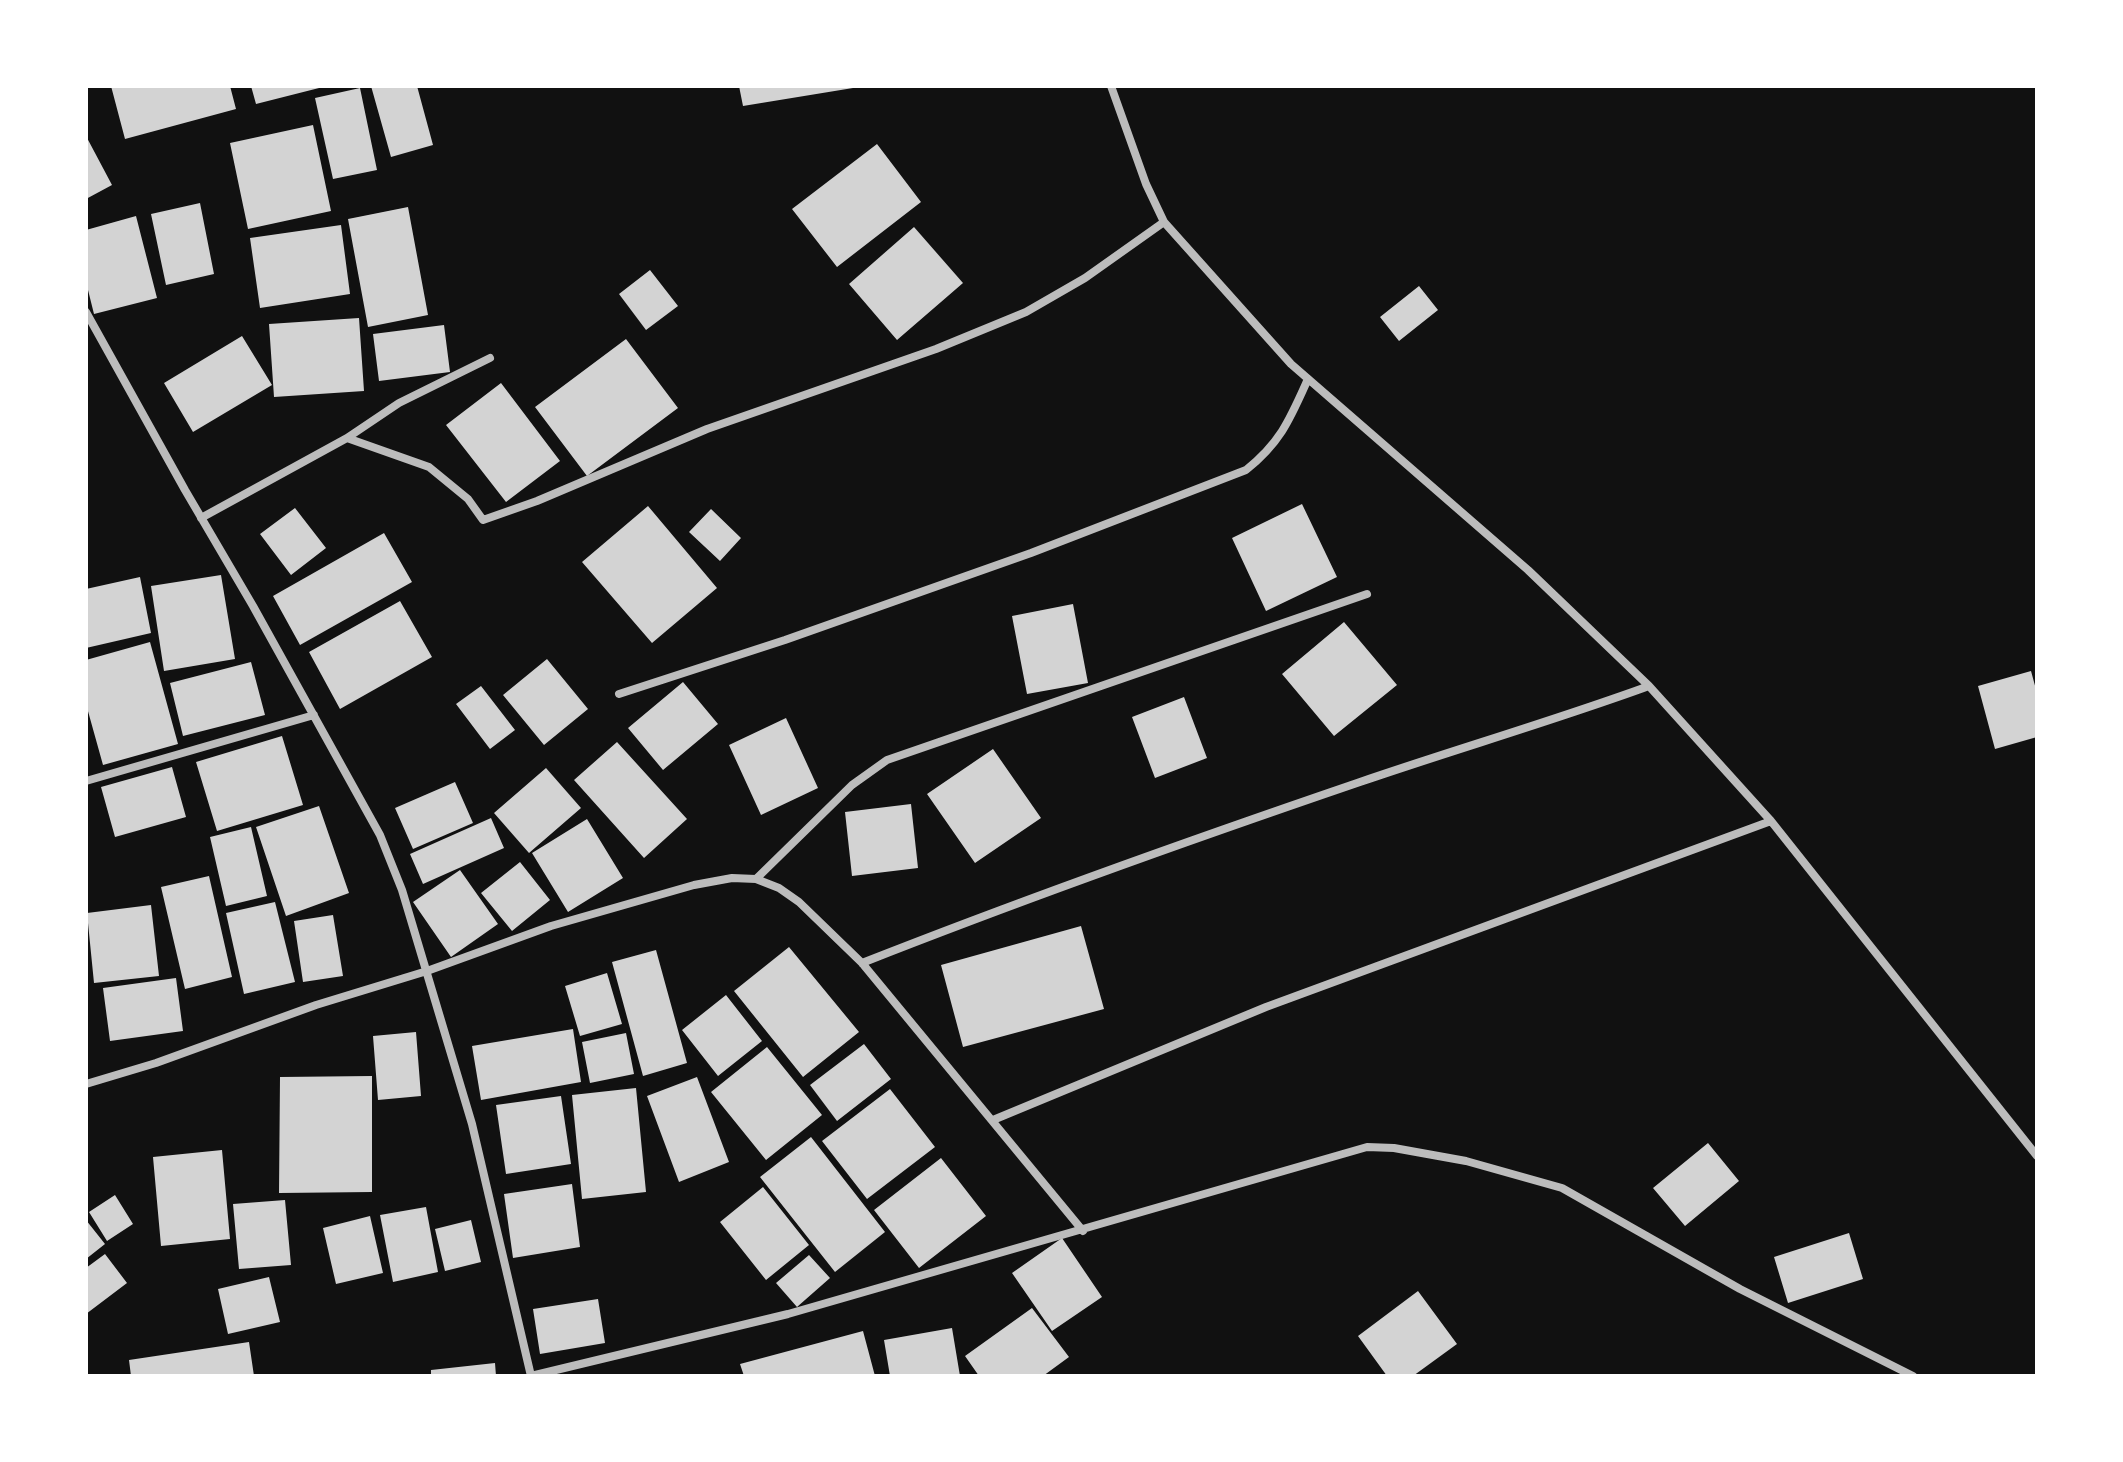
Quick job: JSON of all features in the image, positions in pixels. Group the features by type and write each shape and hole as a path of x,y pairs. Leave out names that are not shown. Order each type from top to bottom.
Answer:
{"street":[{"path":"1111,86 1146,184 1164,222 1291,364 1528,570 1649,686 1771,821 2037,1156"},
{"path":"347,438 429,467 468,499 483,520 537,501 707,429 936,349 1026,312 1085,278 1164,222"},
{"path":"86,312 380,835 402,890 472,1124 531,1376 788,1314 1367,1147 1394,1148 1466,1161 1562,1188 1740,1289 1913,1376"},
{"path":"201,518 347,438 399,403 490,358"},
{"path":"619,694 785,640 1017,558 1246,470 1269,451 1289,422 1308,379"},
{"path":"756,879 852,785 887,760 1367,594"},
{"path":"862,963 1246,821 1576,713 1649,686"},
{"path":"86,781 314,715"},
{"path":"993,1120 1266,1007 1771,821"},
{"path":"86,1084 156,1063 346,995 427,971 551,926 680,889 732,878 756,879 779,888 799,902 862,963 1083,1231"}],"building":[{"path":"111,86 230,86 236,109 125,139"},
{"path":"251,86 323,86 323,87 256,104"},
{"path":"371,86 417,86 433,145 391,157"},
{"path":"739,86 853,86 853,88 743,106"},
{"path":"360,88 377,170 333,179 315,98"},
{"path":"313,125 331,211 248,229 230,143"},
{"path":"86,136 112,185 86,199"},
{"path":"877,144 921,202 837,267 792,209"},
{"path":"200,203 214,274 166,285 151,214"},
{"path":"408,207 428,315 368,327 348,219"},
{"path":"136,216 157,298 94,314 86,282 86,230"},
{"path":"341,225 350,294 260,308 250,238"},
{"path":"914,227 963,283 897,340 849,284"},
{"path":"650,270 678,306 646,330 619,294"},
{"path":"1419,286 1438,310 1399,341 1380,317"},
{"path":"359,318 364,391 274,397 269,324"},
{"path":"444,325 450,372 379,381 373,334"},
{"path":"242,336 272,385 193,432 164,383"},
{"path":"626,339 678,408 587,476 535,407"},
{"path":"501,383 560,461 506,502 446,425"},
{"path":"1302,504 1337,577 1266,611 1232,538"},
{"path":"648,506 717,588 652,643 582,562"},
{"path":"295,508 326,548 291,575 260,534"},
{"path":"711,509 741,538 720,561 689,532"},
{"path":"384,533 412,582 300,645 273,596"},
{"path":"221,575 235,659 164,671 151,586"},
{"path":"140,577 151,633 86,648 86,589"},
{"path":"400,601 432,657 340,709 309,652"},
{"path":"1073,604 1088,683 1027,694 1012,616"},
{"path":"1344,622 1397,685 1334,736 1282,674"},
{"path":"150,642 178,744 103,765 86,704 86,660"},
{"path":"547,659 588,709 544,745 503,695"},
{"path":"251,662 265,715 183,736 170,683"},
{"path":"2031,671 2037,693 2037,737 1995,749 1978,686"},
{"path":"683,682 718,724 663,770 628,728"},
{"path":"481,686 515,730 490,749 456,704"},
{"path":"1184,697 1207,758 1155,778 1132,717"},
{"path":"786,718 818,788 761,815 729,745"},
{"path":"282,736 303,805 217,831 196,762"},
{"path":"617,742 687,819 644,858 574,780"},
{"path":"993,749 1041,818 975,863 927,794"},
{"path":"172,767 186,817 115,837 101,787"},
{"path":"546,768 581,808 529,853 494,813"},
{"path":"455,782 473,823 413,849 395,808"},
{"path":"911,804 918,868 852,876 845,812"},
{"path":"319,806 349,893 286,916 256,827"},
{"path":"491,818 504,848 423,884 410,854"},
{"path":"587,819 623,878 568,912 532,853"},
{"path":"251,827 267,896 226,906 210,837"},
{"path":"520,862 550,900 512,931 481,893"},
{"path":"460,870 498,924 451,957 413,902"},
{"path":"209,876 232,977 185,989 161,887"},
{"path":"275,902 295,982 244,994 226,913"},
{"path":"151,905 159,976 94,983 87,913"},
{"path":"333,915 343,976 303,982 294,921"},
{"path":"1081,926 1104,1009 963,1047 941,965"},
{"path":"789,947 859,1032 803,1077 734,991"},
{"path":"656,950 687,1063 643,1076 612,962"},
{"path":"607,973 622,1024 580,1036 565,986"},
{"path":"176,978 183,1031 110,1041 103,988"},
{"path":"726,995 762,1041 718,1076 682,1030"},
{"path":"573,1029 581,1082 481,1100 472,1046"},
{"path":"416,1032 421,1096 378,1100 373,1036"},
{"path":"626,1033 634,1074 590,1083 582,1042"},
{"path":"864,1044 891,1079 837,1121 810,1085"},
{"path":"767,1047 822,1115 766,1160 711,1092"},
{"path":"372,1076 372,1192 279,1193 280,1077"},
{"path":"697,1077 729,1162 679,1182 647,1096"},
{"path":"636,1088 646,1192 582,1199 572,1095"},
{"path":"890,1089 935,1147 867,1199 822,1141"},
{"path":"561,1096 571,1164 506,1174 496,1105"},
{"path":"811,1137 885,1232 835,1272 760,1177"},
{"path":"1708,1143 1739,1181 1685,1226 1653,1188"},
{"path":"222,1150 230,1239 161,1246 153,1157"},
{"path":"941,1158 986,1216 919,1268 874,1210"},
{"path":"572,1184 580,1247 513,1258 504,1194"},
{"path":"763,1187 809,1245 766,1280 720,1222"},
{"path":"115,1195 133,1224 107,1241 89,1212"},
{"path":"285,1200 291,1265 239,1269 233,1204"},
{"path":"426,1207 438,1272 393,1282 380,1215"},
{"path":"370,1216 383,1273 336,1284 323,1228"},
{"path":"86,1220 105,1244 86,1259"},
{"path":"471,1220 481,1262 445,1271 435,1229"},
{"path":"1849,1233 1863,1279 1788,1303 1774,1257"},
{"path":"1062,1238 1102,1297 1052,1331 1012,1273"},
{"path":"105,1254 127,1283 86,1314 86,1268"},
{"path":"809,1255 830,1278 797,1307 776,1283"},
{"path":"269,1277 280,1322 228,1334 218,1289"},
{"path":"1418,1291 1457,1344 1413,1376 1387,1376 1358,1336"},
{"path":"598,1299 605,1343 540,1354 533,1309"},
{"path":"1032,1308 1069,1357 1043,1376 979,1376 965,1356"},
{"path":"952,1328 960,1376 890,1376 884,1340"},
{"path":"863,1331 875,1376 744,1376 740,1364"},
{"path":"249,1342 254,1376 131,1376 129,1360"},
{"path":"495,1363 496,1376 431,1376 431,1370"}]}
